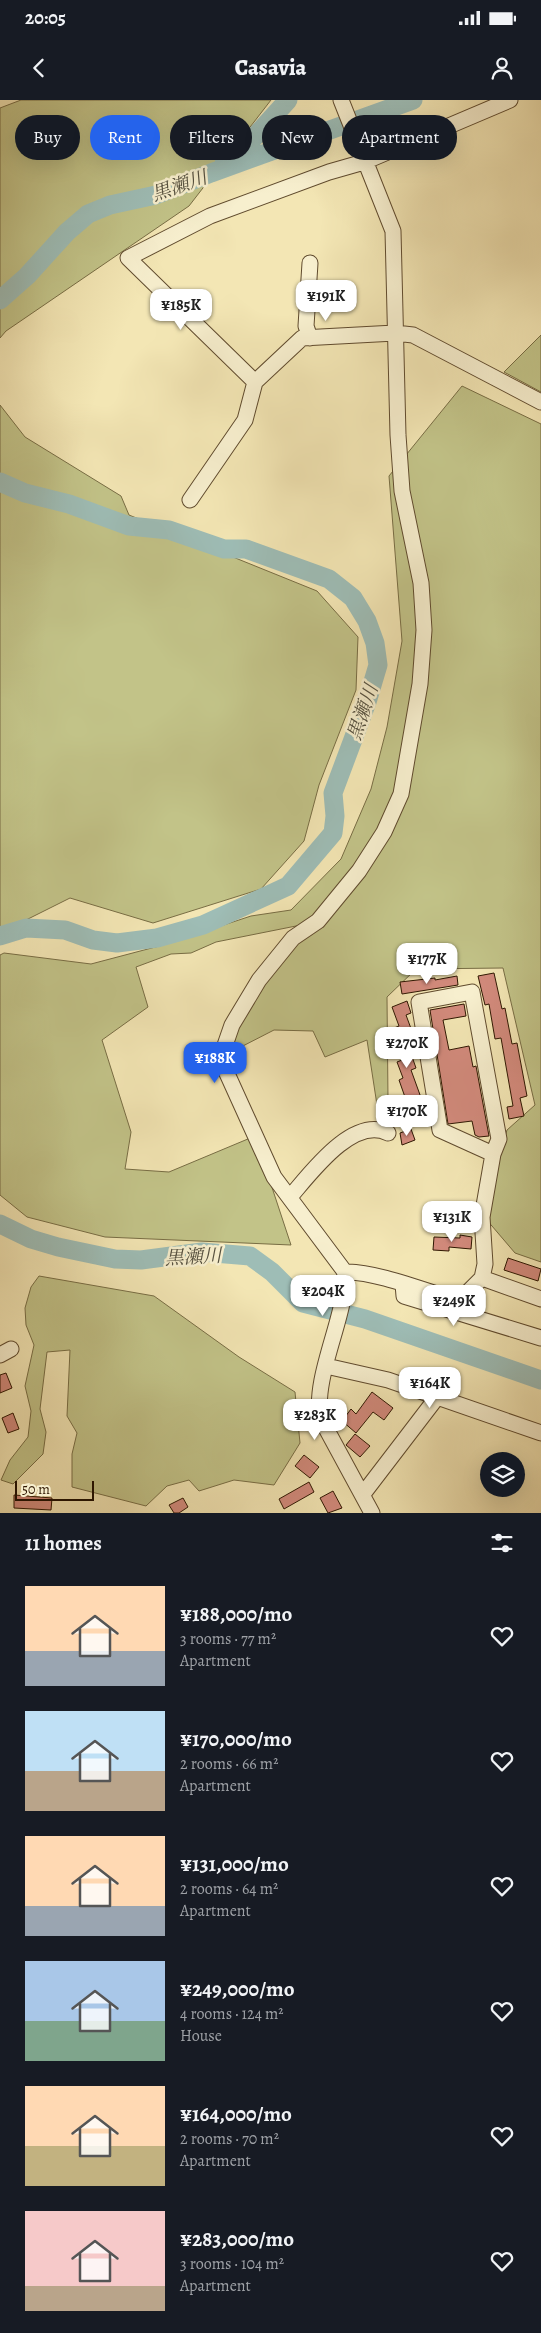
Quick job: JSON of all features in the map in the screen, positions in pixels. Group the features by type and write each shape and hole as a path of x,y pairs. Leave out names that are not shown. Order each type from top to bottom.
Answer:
{"street":[{"path":"341,100 347,115"},
{"path":"457,121 510,100"},
{"path":"255,382 128,258 210,216 360,160"},
{"path":"363,160 393,231 398,435 402,491 421,583 424,630 420,684 400,794 384,832 364,863 329,908 318,921 293,938 259,980 232,1025 222,1051 225,1070 274,1177 290,1197 344,1276 342,1302 326,1362 318,1410 321,1420 372,1513"},
{"path":"310,263 306,326 310,338"},
{"path":"190,500 245,420 255,382 302,338 395,333 413,335 541,402"},
{"path":"344,1276 353,1272 403,1284 459,1302 482,1278 485,1264 482,1217 493,1154 499,1139 472,992 419,1002 440,1130 493,1154"},
{"path":"290,1197 329,1152 342,1142 373,1129 381,1129 388,1133"},
{"path":"482,1278 541,1299"},
{"path":"403,1284 404,1296 541,1338"},
{"path":"326,1362 438,1396 541,1433"},
{"path":"363,1494 438,1396"}],"green space":[{"path":"21,100 271,100 252,125 252,115 170,115 170,160 225,160 189,206 6,331 0,338 0,108"},
{"path":"541,335 541,392 504,372"},
{"path":"462,386 541,424 541,1262 515,1253 486,1219 491,1184 507,1130 535,1105 503,968 416,969 387,997 388,1100 377,1105 367,1040 325,1057 313,1031 274,1030 237,1049 224,1029 301,925 216,942 191,953 171,954 136,967 148,1007 102,1040 131,1132 125,1169 169,1172 255,1136 291,1245 105,1237 27,1217 0,1195 0,955 4,953 91,964 163,945 251,916 291,910 341,859 371,789 387,727 402,641 389,476"},
{"path":"0,405 25,437 121,496 129,515 317,591 358,637 356,690 319,785 304,841 261,889 153,923 70,898 0,933"},
{"path":"39,1276 154,1296 239,1357 295,1392 300,1443 274,1485 234,1480 199,1491 189,1480 167,1486 146,1506 72,1487 72,1454 77,1433 67,1416 70,1350 47,1352 40,1409 46,1432 43,1454 13,1484 1,1480 10,1460 28,1437 31,1411 25,1386 34,1345 26,1325 25,1308 31,1287"}],"building":[{"path":"494,973 502,1009 505,1008 512,1044 517,1043 527,1096 520,1098 524,1116 509,1119 507,1107 513,1106 501,1038 495,1039 489,1004 485,1005 478,976"},
{"path":"457,976 458,985 402,994 400,982 435,978 435,980"},
{"path":"407,1001 411,1013 406,1015 413,1034 410,1035 415,1049 410,1051 416,1068 411,1070 428,1117 414,1123 410,1111 389,1119 385,1108 406,1100 399,1080 403,1078 397,1062 402,1060 396,1043 400,1042 394,1028 399,1026 392,1007"},
{"path":"464,1004 466,1016 443,1020 449,1050 469,1046 473,1067 476,1066 489,1136 479,1137 475,1135 472,1121 448,1124 430,1010"},
{"path":"411,1129 415,1140 402,1145 400,1133"},
{"path":"460,1235 472,1237 471,1249 449,1247 449,1251 433,1250 434,1237 460,1238"},
{"path":"508,1258 541,1269 538,1281 504,1270"},
{"path":"6,1373 12,1388 0,1393 0,1375"},
{"path":"372,1392 393,1408 384,1420 373,1412 356,1433 342,1421 351,1409 356,1414"},
{"path":"13,1413 19,1429 8,1433 2,1418"},
{"path":"355,1434 370,1446 360,1457 346,1445"},
{"path":"304,1455 319,1467 310,1478 295,1466"},
{"path":"309,1482 314,1492 284,1509 279,1499"},
{"path":"333,1491 342,1508 328,1513 320,1498"},
{"path":"14,1495 52,1498 51,1510 14,1508"},
{"path":"183,1498 188,1507 179,1513 174,1513 169,1505"}],"waterway":[{"path":"224,163 248,144 288,100"},
{"name":"黒瀬川","path":"0,300 27,276 67,232 88,214 110,205 156,195 211,173 413,100"},
{"name":"黒瀬川","path":"0,482 25,493 69,504 129,526 169,530 224,549 246,549 329,579 353,598 367,621 375,643 378,665 367,702 333,793 335,816 333,833 288,886 203,925 157,938 117,943 93,940 65,930 26,928 0,936"},
{"name":"黒瀬川","path":"0,1224 31,1239 58,1247 115,1259 141,1260 202,1252 250,1256 272,1272 303,1303 365,1319 541,1380"}]}
